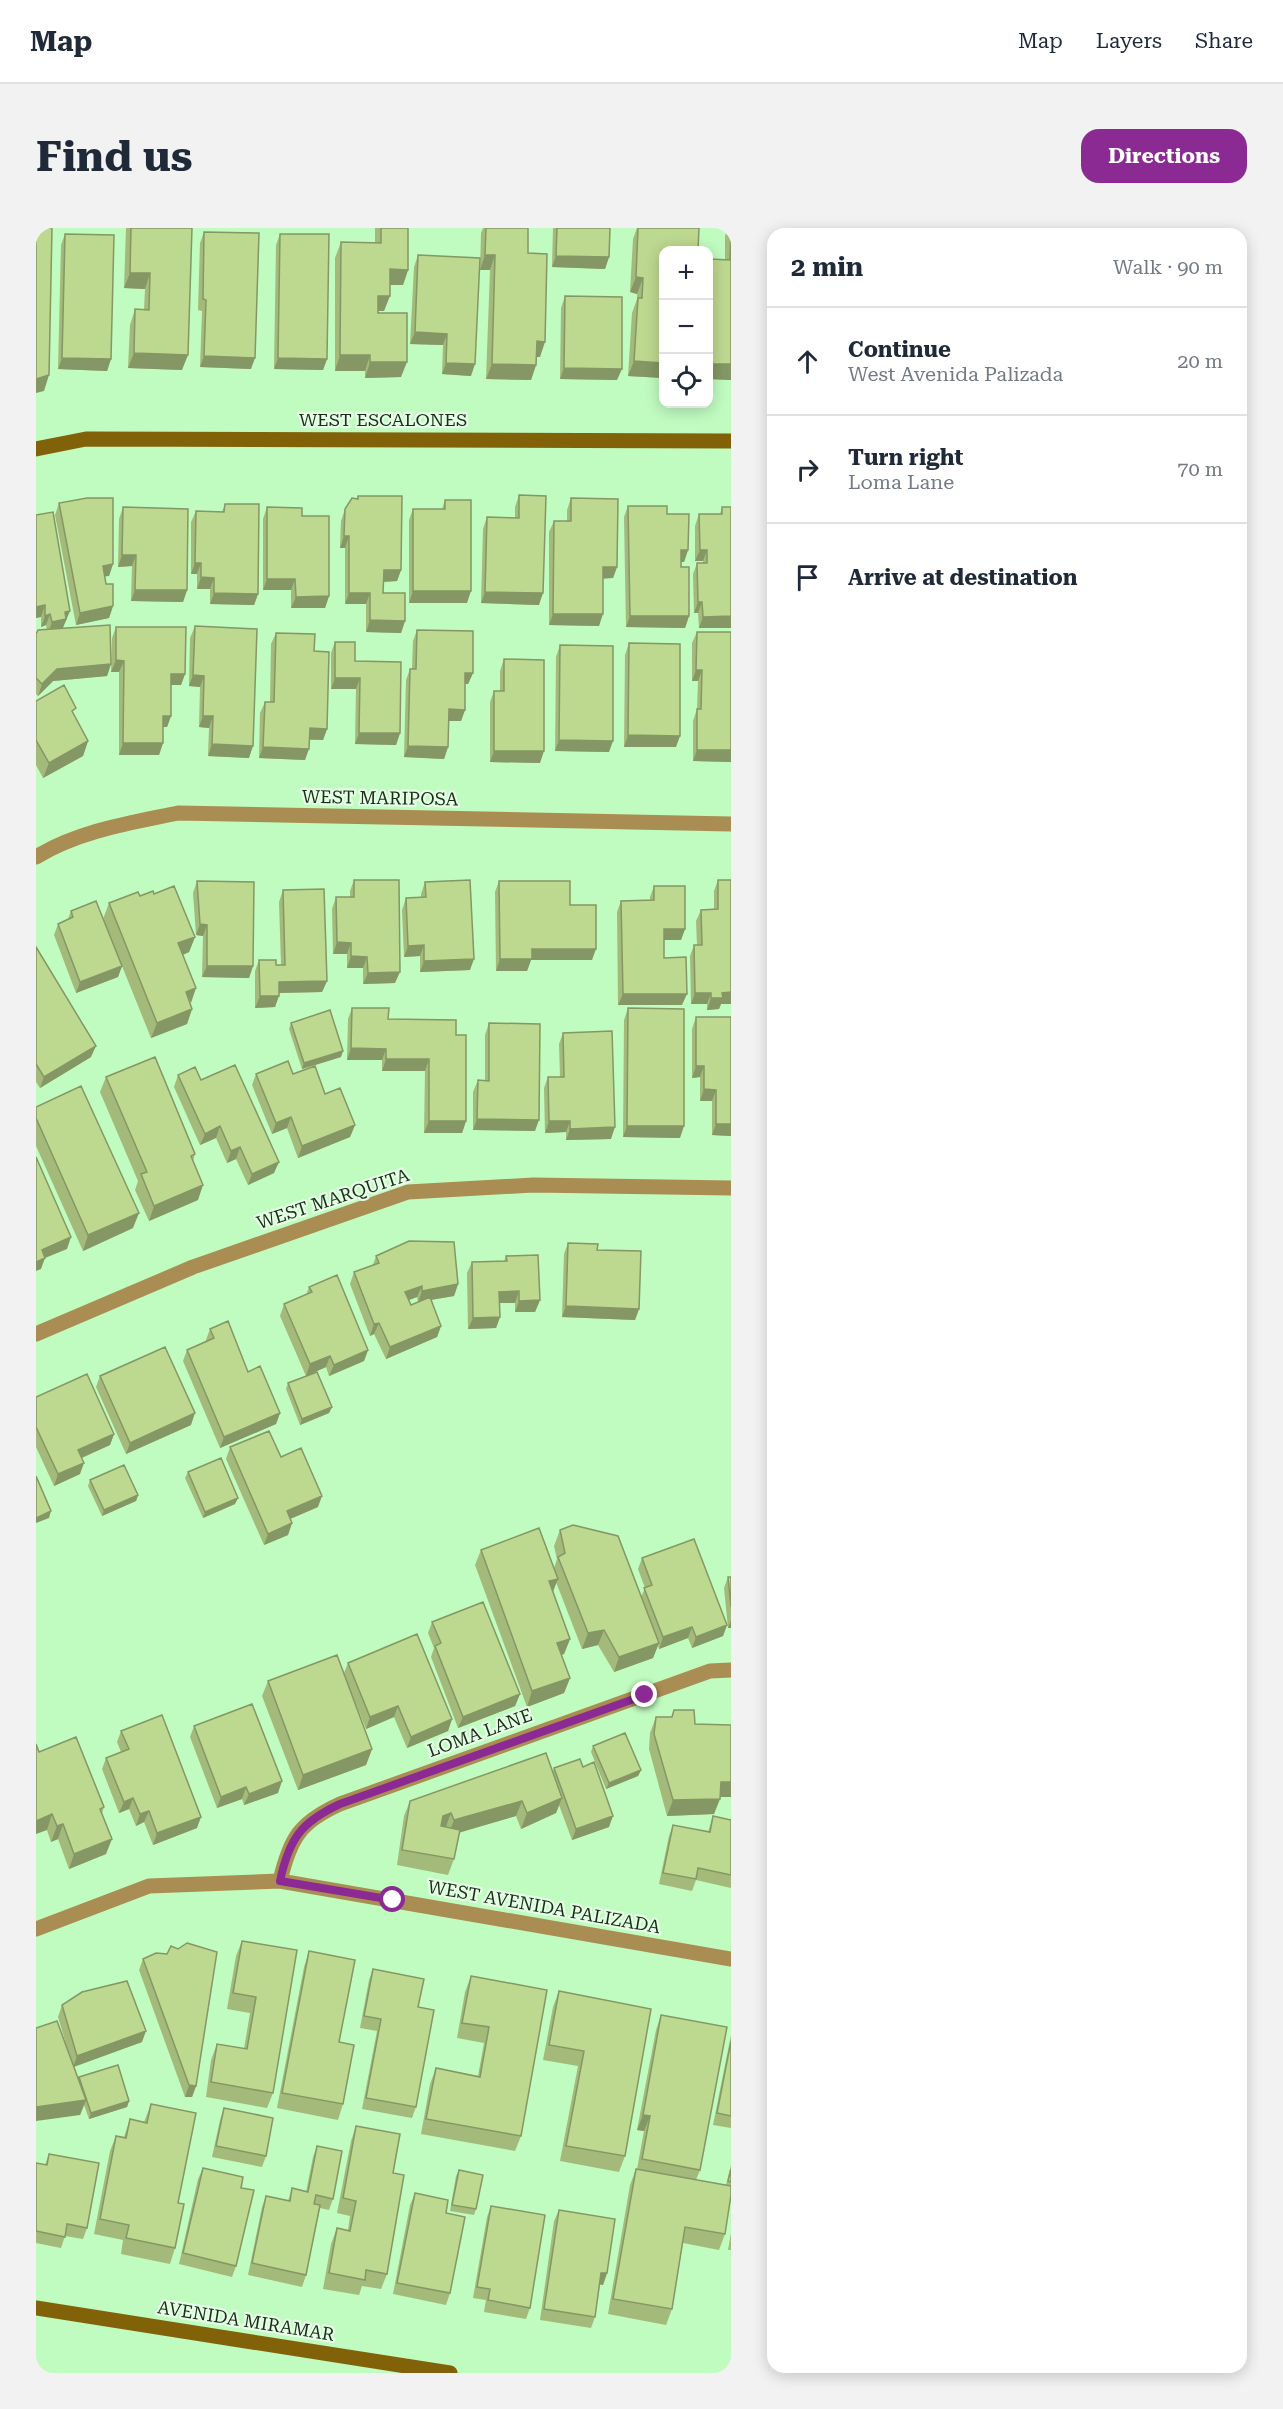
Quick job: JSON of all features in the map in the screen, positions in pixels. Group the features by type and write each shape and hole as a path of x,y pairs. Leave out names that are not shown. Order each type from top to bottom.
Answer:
{"street":[{"name":"WEST ESCALONES","path":"36,449 86,439 731,441"},
{"name":"WEST MARIPOSA","path":"36,857 46,851 111,827 178,813 731,824"},
{"name":"WEST MARQUITA","path":"36,1334 193,1267 408,1192 533,1185 731,1188"},
{"name":"LOMA LANE","path":"280,1881 286,1854 295,1837 316,1815 324,1811 710,1671 731,1670"},
{"name":"WEST AVENIDA PALIZADA","path":"36,1929 149,1886 280,1881 731,1959"},
{"name":"AVENIDA MIRAMAR","path":"36,2308 450,2373"}],"building":[{"path":"36,228 52,228 49,375 36,379"},
{"path":"131,228 192,228 188,355 134,353 135,309 149,310 150,273 130,273"},
{"path":"381,228 408,228 408,270 390,269 390,296 378,296 378,313 407,313 407,362 370,362 370,355 340,355 341,242 381,243"},
{"path":"486,228 528,228 528,253 547,254 545,342 537,341 536,365 492,364 495,255 485,255"},
{"path":"557,228 610,228 609,257 556,256"},
{"path":"638,228 699,228 698,246 659,246 659,363 634,361 638,298 642,298 643,278 636,277"},
{"path":"731,228 731,364 713,364 713,259 730,260"},
{"path":"204,232 259,233 255,358 204,356 206,300 203,299"},
{"path":"65,234 114,235 111,359 62,358"},
{"path":"280,234 329,234 327,359 278,358"},
{"path":"418,255 480,258 475,364 446,363 447,334 415,332"},
{"path":"565,296 622,297 622,369 564,368"},
{"path":"519,495 546,496 543,593 485,592 487,517 519,518"},
{"path":"358,496 402,496 401,570 384,570 383,593 405,593 405,621 370,620 370,593 349,593 349,536 344,536 345,509 352,498 358,499"},
{"path":"87,498 113,498 113,564 103,566 106,584 113,584 113,606 80,613 59,503"},
{"path":"571,498 618,499 617,567 603,567 603,614 553,614 554,521 571,521"},
{"path":"445,500 471,500 471,591 413,591 413,509 445,509"},
{"path":"225,504 259,504 258,594 214,593 214,578 201,577 201,563 195,563 196,511 224,512"},
{"path":"628,506 667,506 667,514 689,514 688,550 681,550 681,567 689,567 689,616 630,616"},
{"path":"123,507 188,509 187,590 135,590 136,555 122,555"},
{"path":"267,507 302,508 302,516 329,516 329,596 296,597 295,579 267,579"},
{"path":"722,507 731,507 731,616 703,617 702,602 698,602 697,563 707,563 707,550 700,550 699,514 722,514"},
{"path":"53,512 70,611 65,612 66,619 52,622 50,614 45,616 45,605 36,607 36,515"},
{"path":"110,625 111,664 57,669 42,684 36,678 36,634 38,630"},
{"path":"195,626 257,629 253,746 212,744 213,716 203,716 204,676 193,675"},
{"path":"116,627 186,627 185,674 171,674 171,716 163,716 163,743 123,743 124,661 116,660"},
{"path":"417,630 473,631 473,673 465,673 465,710 449,709 448,747 408,746 410,669 416,669"},
{"path":"697,632 731,632 731,750 697,750 697,709 701,709 702,670 696,670"},
{"path":"276,633 315,634 314,651 329,652 327,729 310,728 309,749 263,747 265,702 274,702"},
{"path":"335,642 355,642 355,661 401,662 400,733 359,733 360,678 335,678"},
{"path":"629,643 680,644 680,736 628,735"},
{"path":"560,645 613,646 613,741 559,740"},
{"path":"504,659 544,660 544,751 494,751 494,691 504,691"},
{"path":"64,685 76,708 72,711 88,741 49,763 36,740 36,701"},
{"path":"354,880 399,880 400,972 368,973 367,957 351,956 351,943 337,942 336,897 354,897"},
{"path":"470,880 474,959 424,961 424,945 408,946 406,898 426,897 425,882"},
{"path":"718,880 731,880 731,992 722,993 723,998 711,998 711,993 695,993 694,945 702,945 701,910 718,909"},
{"path":"197,881 254,882 253,966 207,966 207,925 200,924"},
{"path":"499,881 570,881 570,905 596,905 596,949 532,949 532,959 500,959"},
{"path":"174,886 195,937 178,943 196,988 186,992 192,1009 157,1023 109,903 138,892 140,896 153,891 154,894"},
{"path":"654,886 685,886 685,929 664,929 664,958 686,957 687,994 623,994 621,901 654,900"},
{"path":"324,889 327,981 279,982 279,996 260,996 259,960 276,960 276,965 285,965 283,890"},
{"path":"96,901 122,966 80,982 58,924 73,917 71,911"},
{"path":"36,947 96,1046 44,1077 36,1064"},
{"path":"352,1008 389,1008 388,1019 456,1020 456,1035 466,1035 466,1121 429,1121 429,1059 386,1059 386,1049 351,1048"},
{"path":"628,1008 684,1009 684,1126 627,1126"},
{"path":"330,1010 343,1051 304,1063 291,1023"},
{"path":"696,1017 731,1017 731,1124 716,1124 716,1090 704,1089 704,1066 696,1066"},
{"path":"489,1023 540,1024 539,1120 477,1119 478,1080 489,1081"},
{"path":"612,1031 615,1127 570,1129 570,1121 549,1121 548,1077 564,1077 563,1033"},
{"path":"155,1057 195,1154 191,1156 203,1185 154,1206 141,1174 147,1172 106,1077"},
{"path":"288,1061 293,1074 315,1066 325,1094 340,1088 355,1125 302,1146 291,1117 276,1123 256,1074"},
{"path":"235,1065 279,1162 252,1174 240,1147 231,1151 220,1126 205,1134 178,1075 195,1067 201,1080"},
{"path":"81,1086 139,1213 88,1235 36,1118 36,1107"},
{"path":"36,1157 71,1237 42,1250 45,1258 36,1262"},
{"path":"409,1241 454,1242 458,1284 422,1291 422,1286 405,1292 411,1305 430,1297 441,1326 390,1347 379,1323 374,1324 354,1272 379,1263 376,1256"},
{"path":"568,1243 598,1244 597,1250 641,1251 639,1309 566,1306"},
{"path":"538,1255 540,1300 519,1301 519,1291 499,1292 500,1317 473,1318 472,1262 507,1261 506,1256"},
{"path":"337,1275 368,1350 334,1365 330,1356 310,1364 284,1304 312,1292 309,1287"},
{"path":"228,1321 248,1372 260,1366 280,1413 224,1437 187,1350 214,1338 210,1329"},
{"path":"165,1347 195,1413 130,1443 100,1376"},
{"path":"317,1372 332,1407 302,1419 288,1383"},
{"path":"87,1374 114,1434 78,1450 84,1463 58,1474 36,1427 36,1397"},
{"path":"269,1431 281,1457 301,1448 322,1496 287,1511 292,1523 268,1534 230,1447"},
{"path":"221,1458 238,1498 205,1512 188,1472"},
{"path":"124,1465 138,1495 104,1510 90,1480"},
{"path":"36,1476 51,1511 36,1518"},
{"path":"573,1525 618,1536 659,1643 619,1657 604,1630 588,1633 558,1557 565,1553 560,1530"},
{"path":"539,1528 558,1579 549,1581 570,1639 557,1643 570,1678 532,1691 481,1550"},
{"path":"694,1539 727,1625 696,1637 692,1627 663,1637 644,1588 652,1585 642,1558"},
{"path":"728,1577 731,1577 731,1607"},
{"path":"483,1602 520,1694 463,1717 435,1646 441,1643 432,1622"},
{"path":"417,1634 452,1719 411,1737 398,1706 370,1717 348,1663"},
{"path":"337,1655 372,1749 303,1775 268,1681"},
{"path":"252,1704 282,1781 249,1794 246,1787 221,1797 194,1726"},
{"path":"674,1710 694,1710 695,1724 731,1725 731,1782 721,1782 720,1799 673,1800 654,1734 656,1717 672,1717"},
{"path":"162,1715 201,1817 157,1833 149,1811 140,1814 133,1798 124,1802 106,1758 129,1749 121,1731"},
{"path":"625,1733 641,1770 609,1783 593,1746"},
{"path":"76,1737 104,1807 100,1809 112,1839 74,1854 63,1824 57,1826 52,1814 36,1821 36,1744 39,1752"},
{"path":"546,1753 562,1798 527,1813 522,1801 454,1820 451,1813 443,1816 441,1826 460,1830 454,1859 402,1850 410,1801"},
{"path":"580,1759 583,1767 594,1762 613,1816 576,1829 554,1768"},
{"path":"713,1816 731,1820 731,1875 698,1868 696,1879 663,1873 673,1825 710,1832"},
{"path":"242,1941 297,1950 273,2093 211,2082 217,2044 247,2049 256,1997 233,1993"},
{"path":"187,1943 217,1952 196,2086 189,2085 143,1959 156,1953 167,1954 171,1946 178,1949"},
{"path":"309,1951 355,1960 339,2042 354,2045 343,2104 282,2093"},
{"path":"373,1969 424,1979 418,2007 434,2010 416,2107 366,2098 381,2019 364,2016"},
{"path":"471,1976 547,1990 521,2136 426,2119 436,2068 480,2077 489,2027 462,2023"},
{"path":"127,1981 146,2031 77,2056 62,2005 82,1992"},
{"path":"559,1991 651,2009 625,2156 566,2146 584,2051 549,2045"},
{"path":"661,2015 727,2027 700,2170 642,2159 650,2116 643,2115"},
{"path":"57,2021 86,2100 36,2107 36,2028"},
{"path":"731,2041 731,2116 717,2113"},
{"path":"118,2065 129,2101 91,2113 79,2077"},
{"path":"151,2104 196,2113 178,2203 184,2204 175,2248 126,2238 129,2225 100,2219 116,2136 126,2138 130,2119 147,2123"},
{"path":"224,2108 273,2118 266,2156 216,2146"},
{"path":"356,2126 400,2134 393,2173 404,2175 387,2274 366,2270 365,2280 329,2273 337,2228 350,2231 356,2201 343,2198"},
{"path":"317,2146 342,2151 333,2199 316,2195 314,2204 320,2205 306,2275 252,2263 266,2196 290,2201 292,2188 308,2192"},
{"path":"49,2154 99,2163 87,2228 67,2224 65,2237 36,2231 36,2163 47,2165"},
{"path":"203,2168 243,2177 241,2188 254,2190 236,2266 183,2253"},
{"path":"636,2169 731,2186 725,2234 685,2227 672,2309 613,2299"},
{"path":"459,2170 483,2175 476,2209 452,2205"},
{"path":"415,2193 448,2200 446,2213 465,2217 450,2293 397,2283"},
{"path":"491,2206 545,2215 530,2308 488,2300 490,2289 477,2287"},
{"path":"559,2210 615,2219 607,2273 601,2273 595,2317 544,2309"}],"route":[{"path":"393,1900 280,1881 286,1854 295,1837 316,1815 340,1804 645,1695"}]}
